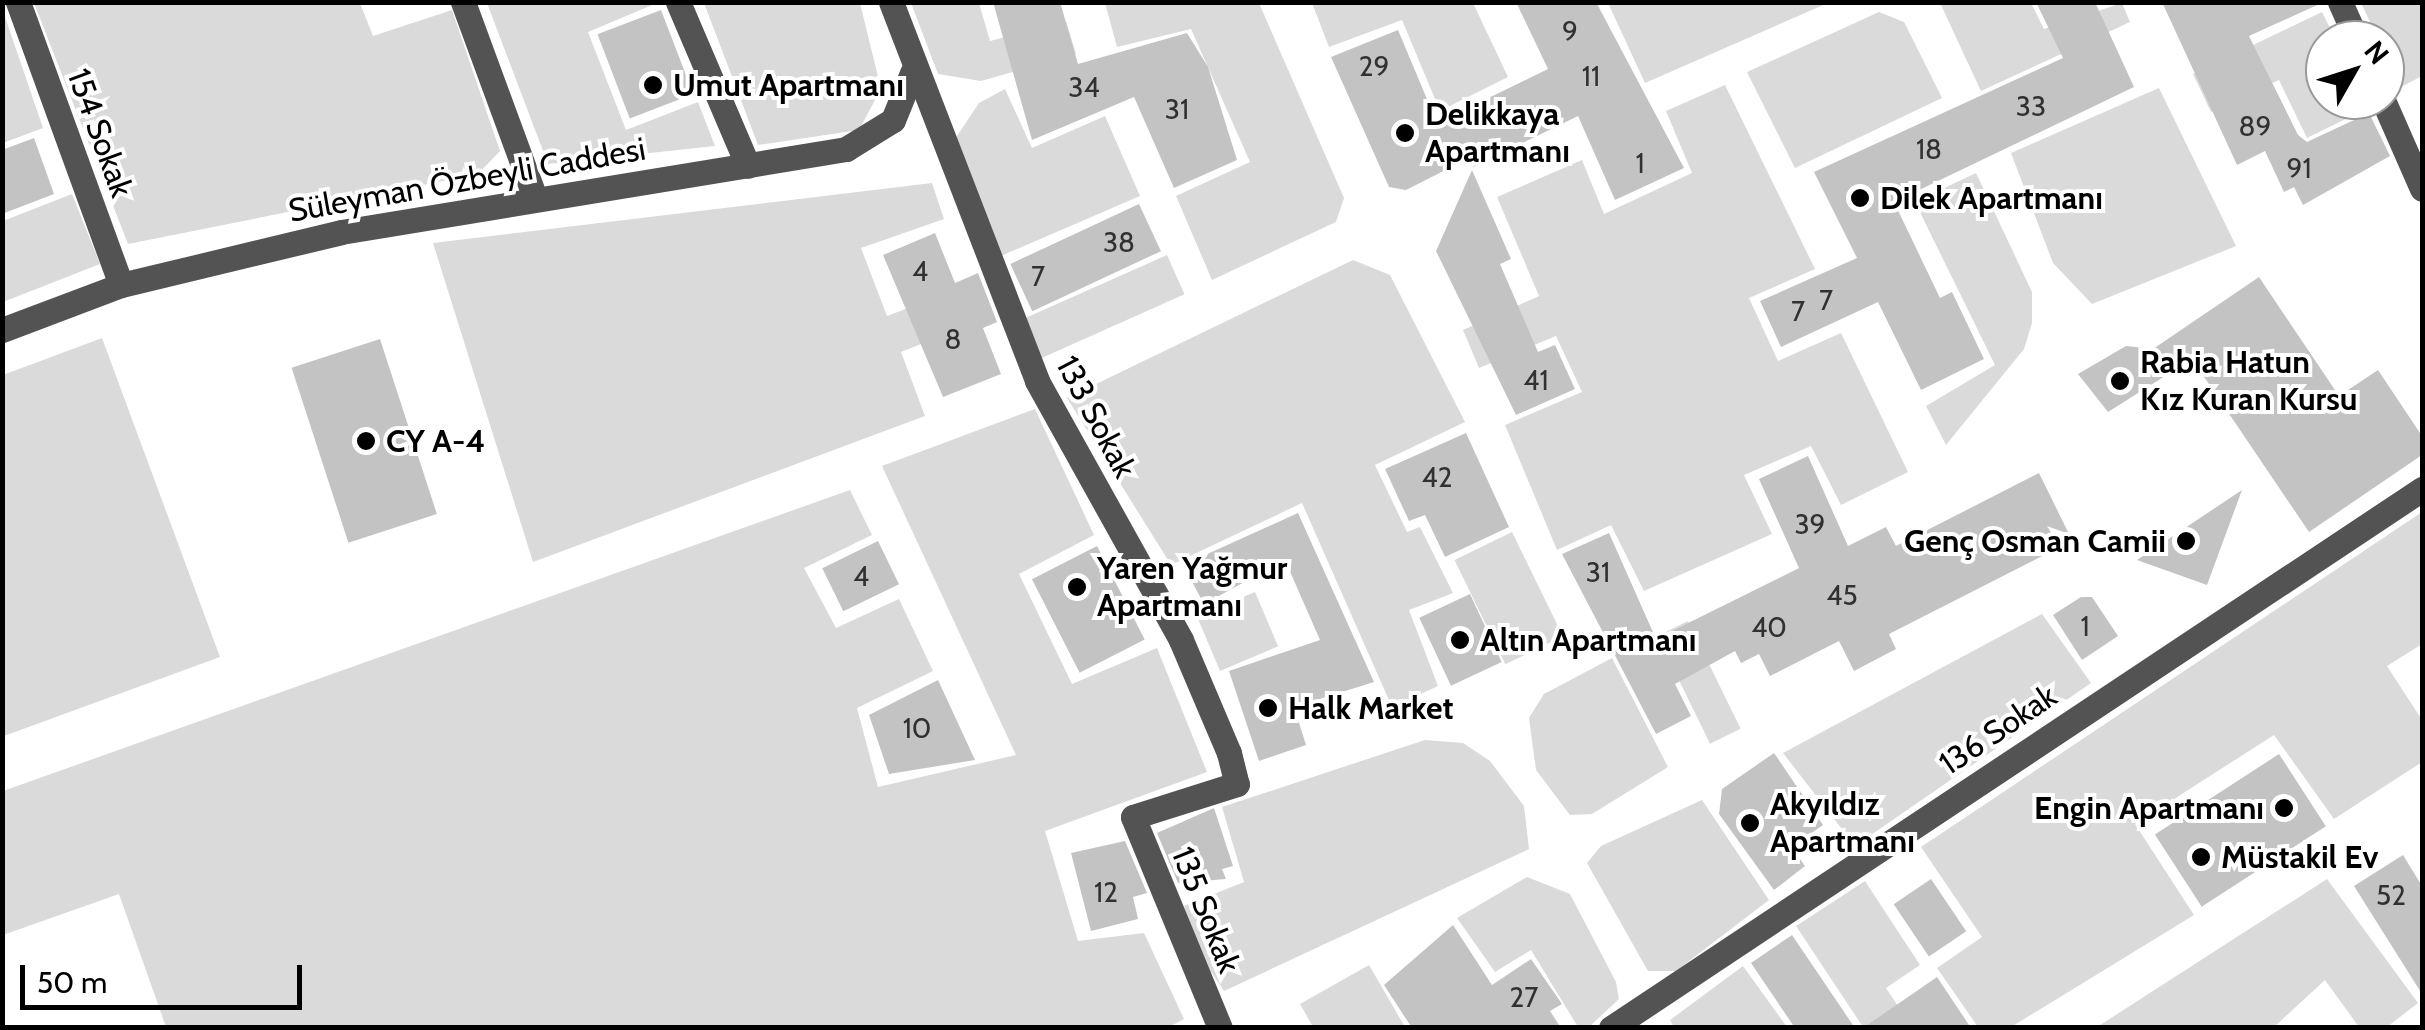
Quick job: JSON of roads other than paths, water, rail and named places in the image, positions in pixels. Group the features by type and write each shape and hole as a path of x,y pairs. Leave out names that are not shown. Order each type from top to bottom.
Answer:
{"street":[{"name":"154 Sokak","path":"18,2 122,285"},
{"path":"463,2 534,195"},
{"path":"678,2 748,166"},
{"name":"133 Sokak","path":"891,2 912,73 1037,381 1181,640 1237,784 1134,817"},
{"name":"Süleyman Özbeyli Caddesi","path":"2,330 122,285 534,195 748,166 874,137 902,107 912,73"},
{"path":"2392,120 2422,185"},
{"name":"136 Sokak","path":"1611,1028 2422,489"},
{"name":"135 Sokak","path":"1134,817 1220,1028"}],"place":[{"name":"Umut Apartmanı","path":"653,85"},
{"name":"Delikkaya Apartmanı","path":"1405,133"},
{"name":"Dilek Apartmanı","path":"1860,198"},
{"name":"Rabia Hatun Kız Kuran Kursu","path":"2120,381"},
{"name":"CY A-4","path":"366,441"},
{"name":"Genç Osman Camii","path":"2186,541"},
{"name":"Yaren Yağmur Apartmanı","path":"1077,587"},
{"name":"Altın Apartmanı","path":"1460,640"},
{"name":"Halk Market","path":"1268,708"},
{"name":"Engin Apartmanı","path":"2284,808"},
{"name":"Akyıldız Apartmanı","path":"1750,823"},
{"name":"Müstakil Ev","path":"2201,857"}]}
